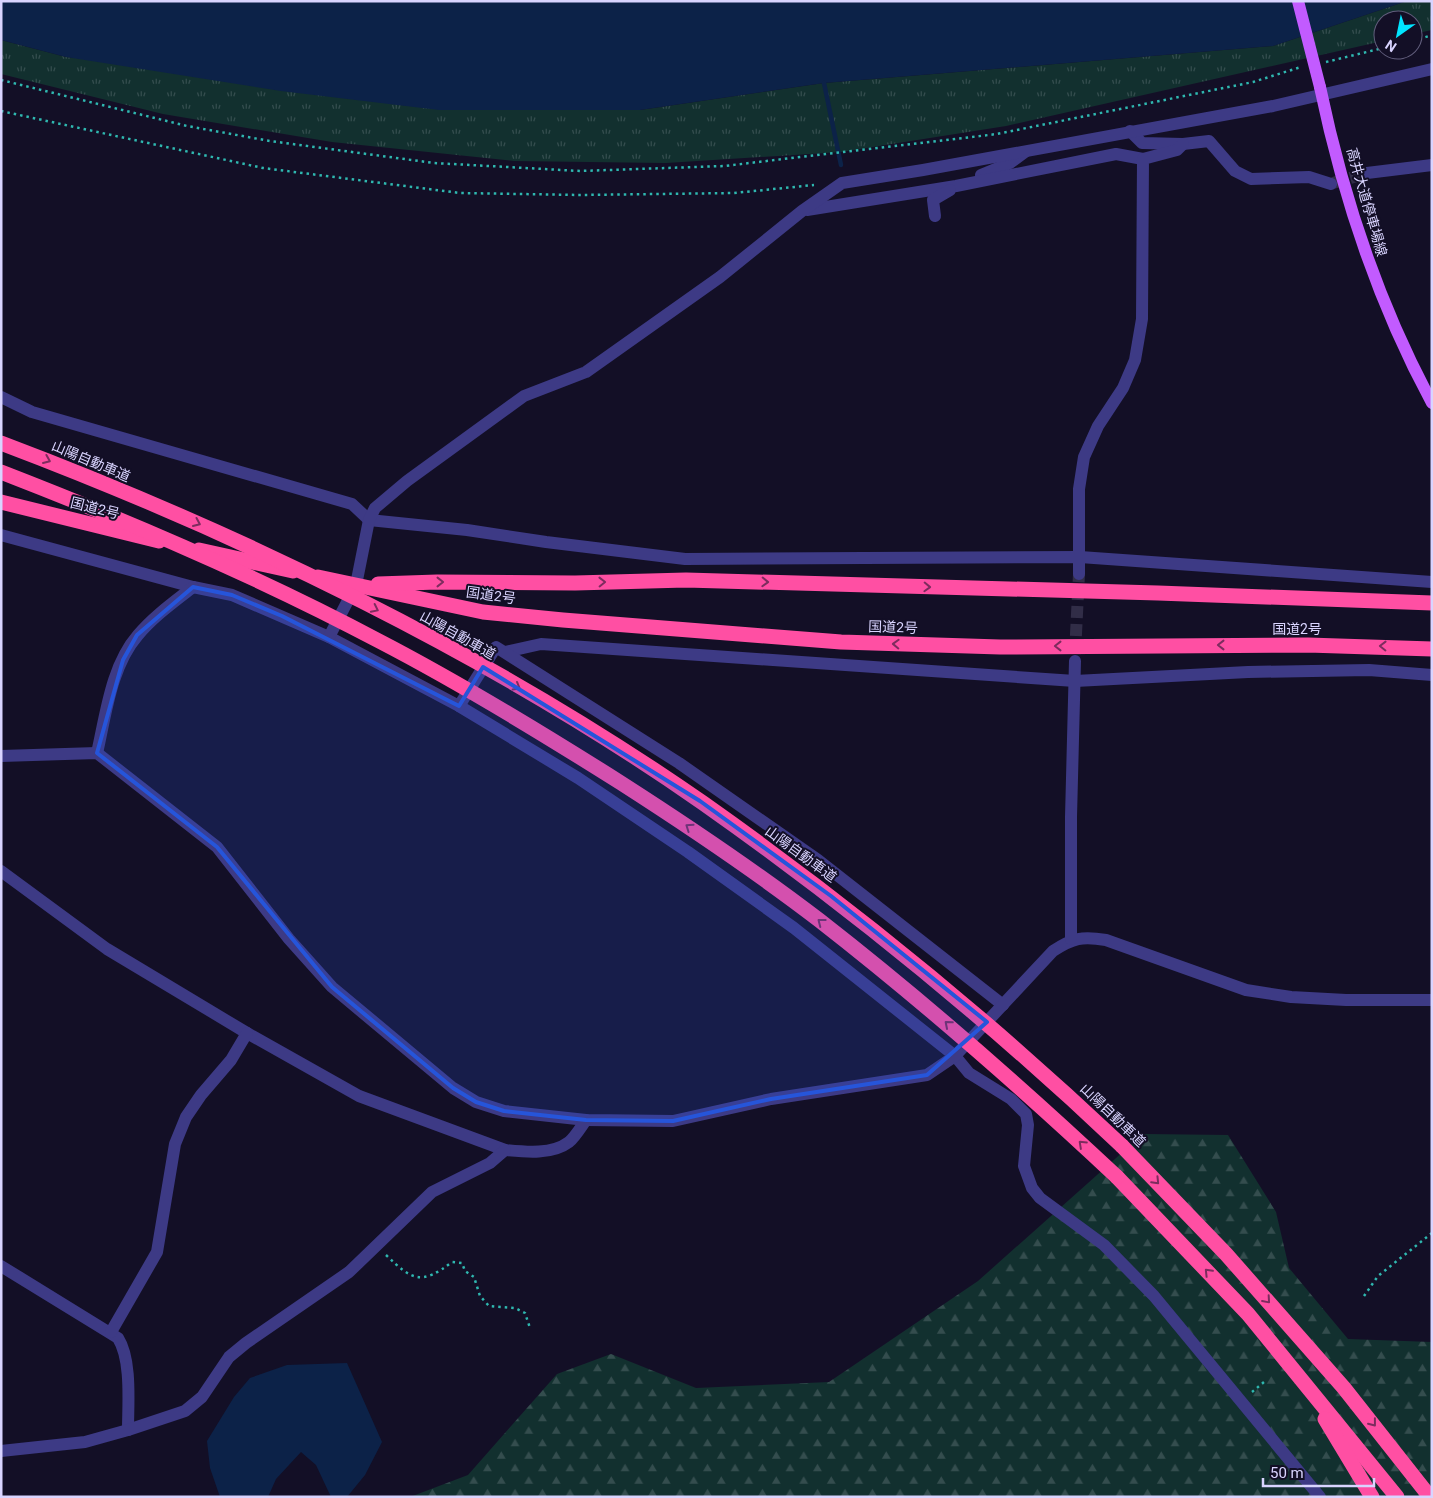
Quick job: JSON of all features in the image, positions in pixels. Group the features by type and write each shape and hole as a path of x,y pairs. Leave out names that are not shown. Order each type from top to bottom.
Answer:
{"highway":[{"name":"山陽自動車道","path":"1,443 185,518 387,615 564,714 700,801 831,896 1034,1062 1122,1146 1226,1254 1344,1388 1431,1497"},
{"path":"1,472 121,520 239,572 376,639 549,737 684,824 816,918 942,1018 1038,1103 1117,1178 1248,1314 1292,1365 1397,1497"},
{"name":"国道2号","path":"1,502 356,586 483,612 841,642 1000,646 1308,645 1432,649"},
{"name":"国道2号","path":"356,586 437,582 576,583 686,580 1432,602"},
{"path":"1292,1365 1372,1497"}],"main road":[{"name":"高井大道停車場線","path":"1298,1 1353,220 1376,284 1407,357 1432,403"}],"street":[{"path":"329,637 356,586 369,520 375,508 407,481 524,396 586,372 720,277 802,211 842,183 1273,106 1321,91 1432,69"},
{"path":"1130,131 1142,143 1183,144 1209,141 1235,171 1251,179 1309,177 1331,184"},
{"path":"802,211 956,186 1116,154 1143,159 1177,150 1183,144"},
{"path":"936,216 933,200 956,186 1010,163 1027,150"},
{"path":"1079,574 1079,488 1084,457 1098,426 1123,388 1136,352 1142,319 1143,159"},
{"path":"1367,173 1432,165"},
{"path":"1,397 32,412 352,504 369,520 467,530 546,542 686,559 1080,557 1432,582"},
{"path":"1,536 193,587 232,595 329,637 459,706 578,778 688,852 794,928 955,1056 969,1073 1011,1099 1026,1114 1028,1125 1024,1166 1032,1188 1040,1198 1104,1245 1154,1296 1320,1497"},
{"path":"96,753 113,682 137,635 159,614 193,587"},
{"path":"505,652 541,644 1075,681 1248,672 1369,670 1432,675"},
{"path":"459,706 496,647 679,763 818,860 1003,1005"},
{"path":"1071,939 1071,817 1075,661"},
{"path":"1,756 96,753 217,847 289,939 332,987 453,1088 476,1102 504,1110 586,1120 673,1121 689,1119 771,1099 927,1074 955,1056 1053,951 1071,939 1090,938 1106,940 1246,990 1346,1000 1432,1000"},
{"path":"1,871 107,949 247,1033 359,1096 505,1150 530,1152 551,1150 569,1142 586,1120"},
{"path":"111,1332 157,1252 175,1144 186,1117 201,1095 231,1060 247,1033"},
{"path":"1,1451 85,1442 185,1411 202,1397 230,1357 349,1272 432,1192 490,1163 505,1150"},
{"path":"1,1266 118,1338 126,1370 128,1430"}],"path":[{"path":"1318,64 1373,50"},
{"path":"1,80 187,126 270,140 434,163 580,171 724,166 997,134 1253,82 1280,72 1308,66"},
{"path":"1,110 263,168 460,193 580,196 734,194 842,183"},
{"path":"1364,1296 1384,1271 1432,1233"},
{"path":"377,1247 406,1274 414,1277 429,1277 452,1262 462,1263 465,1271 474,1277 484,1302 489,1306 515,1308 525,1313 530,1328"}],"highlighted area":[{"path":"193,587 232,595 282,616 459,706 483,667 700,801 831,896 987,1022 927,1075 771,1099 673,1121 586,1120 504,1111 476,1102 453,1088 332,987 217,847 97,753 123,660 137,635"}],"green space":[{"path":"1407,1 1432,1 1432,30 1423,32 1423,10 1380,10"},
{"path":"1373,12 1373,43 1006,126 841,152 666,163 514,161 332,142 163,114 1,74 1,40 66,57 640,110 824,83 1273,46"},
{"path":"1143,1134 1228,1135 1276,1212 1289,1268 1348,1339 1432,1342 1432,1497 410,1497 468,1475 557,1374 611,1354 696,1388 829,1382 978,1281"}],"water":[{"path":"1,1 1407,1 1380,10 1373,10 1373,12 1273,46 824,83 640,110 439,110 281,91 66,57 1,40"},
{"path":"347,1363 382,1442 365,1475 347,1497 331,1497 316,1465 301,1452 276,1479 268,1497 220,1497 210,1468 207,1441 234,1397 250,1378 287,1365"}],"waterway":[{"path":"824,83 841,165"}],"tunnel":[{"path":"1333,183 1367,173"},
{"path":"1075,654 1079,574"}]}
